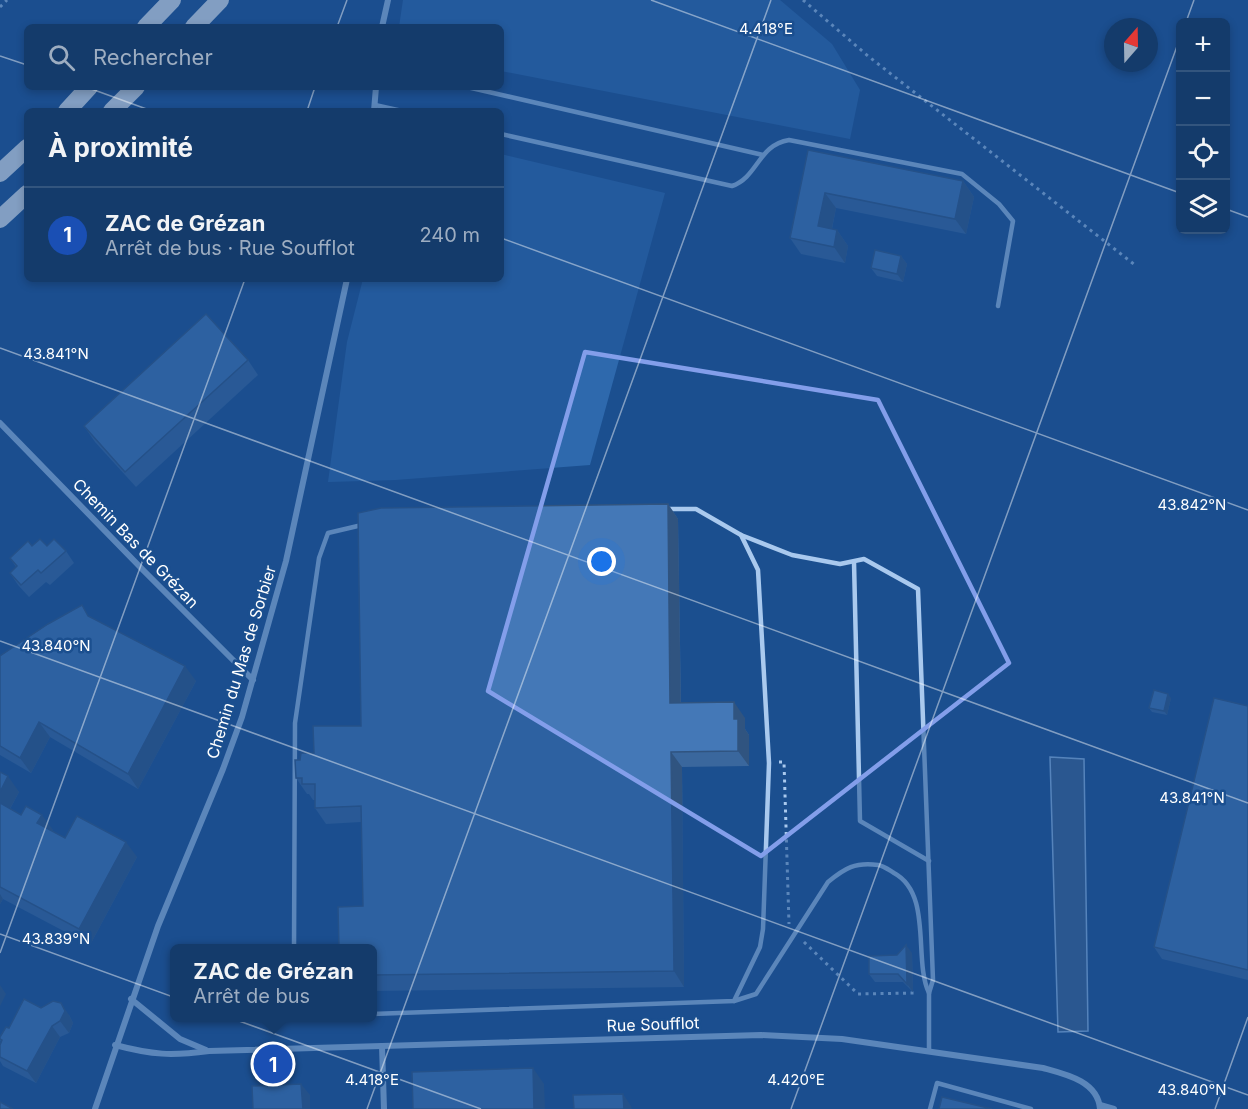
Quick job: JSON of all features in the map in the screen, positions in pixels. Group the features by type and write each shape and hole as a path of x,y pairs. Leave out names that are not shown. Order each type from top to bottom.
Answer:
{"highway":[{"path":"149,24 172,0"},
{"path":"197,24 220,0"},
{"path":"70,108 86,90"},
{"path":"115,108 133,90"},
{"path":"0,173 24,151"},
{"path":"0,219 24,197"}],"street":[{"path":"383,24 388,0"},
{"path":"375,108 376,90"},
{"name":"Chemin du Mas de Sorbier","path":"95,1109 131,999 173,885 223,769 242,717 286,561 346,282"},
{"name":"Chemin Bas de Grézan","path":"0,423 144,572 253,680"},
{"name":"Rue Soufflot","path":"131,999 180,1039 210,1051"},
{"name":"Rue Soufflot","path":"115,1045 145,1053 176,1055 210,1051 761,1035 842,1039 1043,1068 1071,1076 1091,1088 1100,1107"},
{"path":"382,1046 384,1109"},
{"path":"1100,1107 1114,1109"}],"lane":[{"path":"480,90 763,155"},
{"path":"504,135 732,186 740,184 776,142 789,140 962,174 999,204 1013,221 998,306"},
{"path":"661,509 696,509 741,535 792,555 840,564 864,559 918,589 933,980 929,993 929,1050"},
{"path":"294,944 295,723 319,558 328,532 371,523"},
{"path":"734,1001 760,947 763,929 769,763 758,570 741,535"},
{"path":"854,562 860,821 929,861"},
{"path":"377,1014 734,1001 756,994 828,882 841,871 858,864 881,866 898,875 912,889 921,930 924,982 929,993"},
{"path":"930,1109 937,1083 1031,1109"}],"path":[{"path":"0,7 7,0"},
{"path":"803,0 868,56 1135,265"},
{"path":"779,762 784,762 790,929"},
{"path":"804,942 858,994 929,993"}],"highlighted area":[{"path":"585,352 878,400 1009,663 761,856 488,691"}],"shaded area":[{"path":"403,0 780,0 832,44 860,90 850,139 504,72 504,24 399,24"},
{"path":"504,155 665,193 590,465 395,480 328,482 347,342 362,282 504,282"},
{"path":"1050,757 1084,759 1088,1031 1058,1032"}],"building":[{"path":"808,150 963,181 955,219 825,193 818,226 837,230 834,247 790,238"},
{"path":"875,250 901,256 897,274 871,268"},
{"path":"206,314 248,360 125,472 84,426"},
{"path":"668,504 670,703 734,702 734,719 738,719 738,751 671,752 674,971 377,975 377,944 339,944 338,907 363,906 361,806 315,808 315,784 302,784 302,778 296,778 295,760 300,760 301,753 314,753 313,726 361,726 358,513 381,508"},
{"path":"40,539 47,546 54,539 66,551 41,573 38,570 21,585 10,573 17,566 10,558 28,541 32,546"},
{"path":"82,605 88,616 185,666 128,774 39,722 20,758 0,746 0,656 48,624"},
{"path":"1154,690 1168,694 1164,711 1149,708"},
{"path":"1214,698 1248,706 1248,970 1154,947"},
{"path":"0,772 8,776 0,792"},
{"path":"0,803 21,815 26,806 42,815 37,823 65,838 77,816 126,842 79,929 0,887"},
{"path":"906,945 907,984 898,974 869,974 869,956 897,955"},
{"path":"24,999 41,1008 53,1001 61,1003 65,1011 60,1021 52,1026 27,1071 0,1057 2,1040 0,1037 6,1027 9,1028"},
{"path":"533,1068 534,1109 413,1109 412,1072"},
{"path":"301,1084 303,1109 253,1109 252,1086"},
{"path":"623,1094 624,1109 574,1109 573,1095"},
{"path":"942,1097 992,1109 939,1109"},
{"path":"0,1102 13,1109 0,1109"}],"place":[{"name":"ZAC de Grézan","path":"273,1064"}]}
